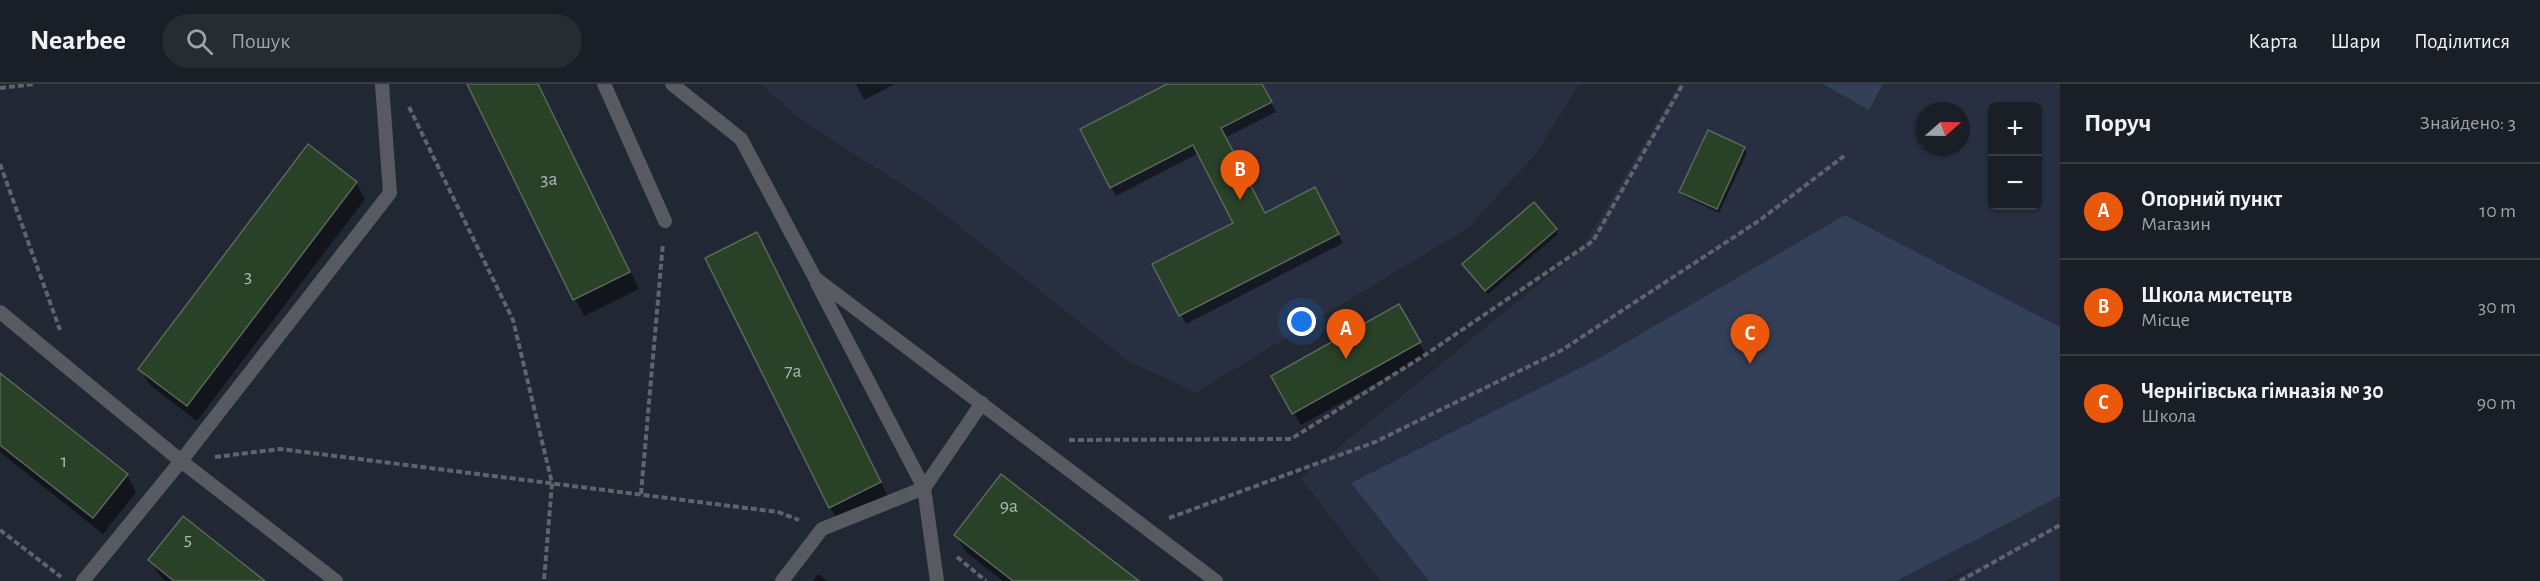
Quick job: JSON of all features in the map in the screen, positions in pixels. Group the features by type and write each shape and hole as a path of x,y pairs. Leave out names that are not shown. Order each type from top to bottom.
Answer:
{"lane":[{"path":"83,581 181,461 390,193 382,84"},
{"path":"604,84 665,221"},
{"path":"672,84 741,139 924,488 937,581"},
{"path":"815,278 1216,581"},
{"path":"0,312 181,461 336,581"},
{"path":"782,581 822,529 924,488 982,403"}],"path":[{"path":"0,88 34,84"},
{"path":"1030,440 1291,439 1425,356 1593,242 1683,84"},
{"path":"408,105 513,320 552,483 544,581"},
{"path":"1145,527 1375,442 1562,350 1760,220 1844,156"},
{"path":"0,164 61,331"},
{"path":"640,494 665,221"},
{"path":"181,461 280,449 778,512 822,529"},
{"path":"1960,581 2060,525"},
{"path":"0,530 66,581"}],"shaded area":[{"path":"761,84 1579,84 1537,152 1468,228 1195,393 1127,360 930,203 799,118"},
{"path":"1679,84 2060,84 2060,581 1953,581 1984,561 1945,581 1382,581 1301,478 1581,250"},
{"path":"1823,84 1883,84 1869,110"},
{"path":"1845,215 2060,327 2060,496 1896,581 1429,581 1351,483 1596,360"}],"building":[{"path":"467,84 538,84 630,272 573,300"},
{"path":"1167,84 1262,84 1272,102 1221,128 1265,213 1315,187 1339,234 1179,316 1152,264 1233,223 1193,145 1110,188 1080,129"},
{"path":"1708,130 1745,147 1717,209 1679,192"},
{"path":"308,144 357,182 187,406 138,369"},
{"path":"1534,202 1557,229 1485,291 1462,264"},
{"path":"757,232 881,482 829,508 705,258"},
{"path":"1399,304 1421,342 1292,414 1271,376"},
{"path":"0,373 128,474 93,518 0,445"},
{"path":"1001,474 1139,581 1013,581 954,535"},
{"path":"183,516 265,581 174,581 148,560"}],"place":[{"name":"Школа мистецтв","path":"1240,200"},
{"name":"Опорний пункт","path":"1346,359"},
{"name":"Чернігівська гімназія № 30","path":"1750,364"}]}
